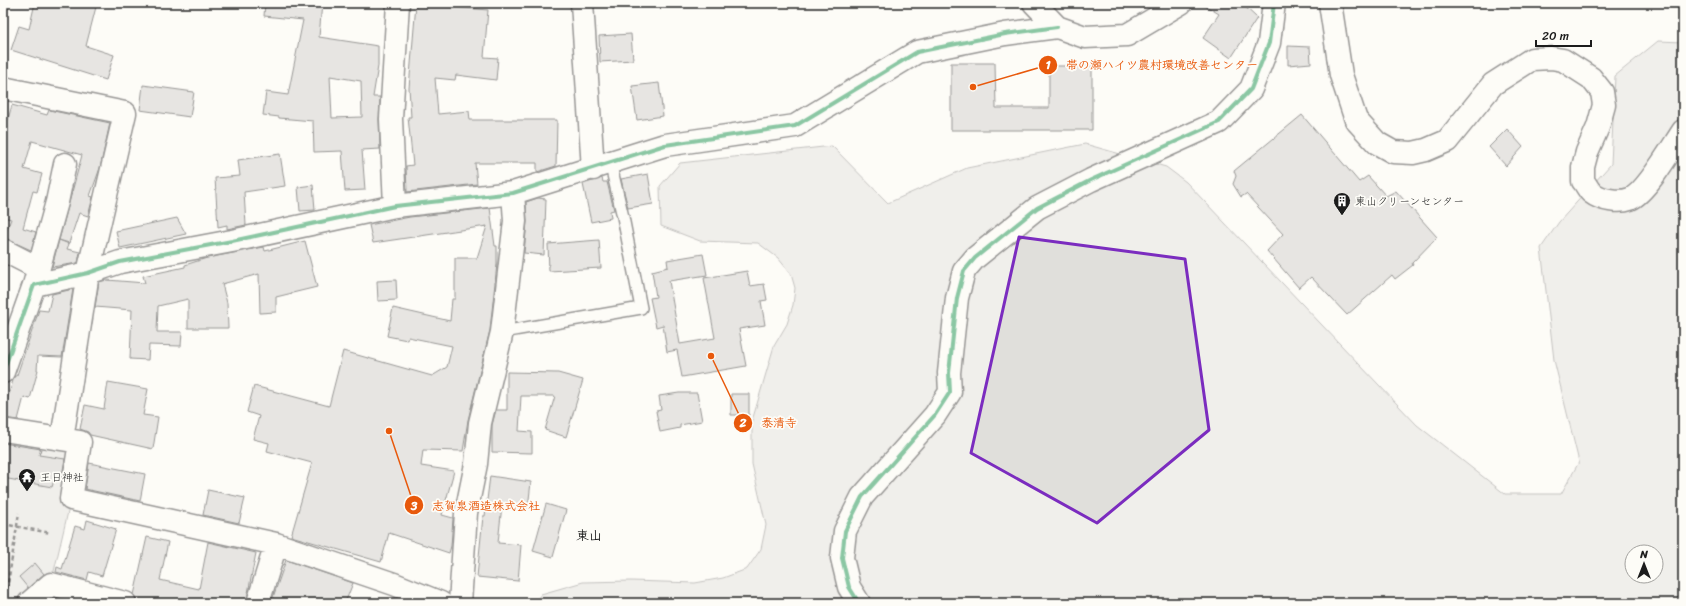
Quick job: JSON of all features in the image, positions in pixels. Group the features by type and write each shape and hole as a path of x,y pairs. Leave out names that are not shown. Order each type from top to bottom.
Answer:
{"street":[{"path":"395,206 391,119 398,3"},
{"path":"582,3 602,165"},
{"path":"1034,3 1058,27 1085,37 1127,35 1181,3"},
{"path":"859,603 849,587 842,558 845,531 862,497 934,415 950,392 949,373 957,298 964,272 975,258 1037,208 1091,180 1219,122 1251,89 1269,43 1274,3"},
{"path":"1330,3 1341,75 1356,120 1377,143 1394,152 1419,152 1447,140 1493,84 1532,59 1551,58 1563,60 1591,78 1602,92 1604,105 1598,127 1587,152 1583,167 1583,180 1593,193 1612,201 1631,199 1651,178 1683,131"},
{"path":"3,250 36,276 88,273 120,262 232,242 395,206 513,193 665,145 795,126 917,52 1005,34 1058,27"},
{"path":"3,88 125,113 88,273 62,439"},
{"path":"5,362 36,276 57,202 65,164"},
{"path":"460,603 466,513 476,464 480,423 502,332 515,221 513,193"},
{"path":"3,430 80,442 71,499 276,544 394,584 442,603"},
{"path":"258,603 276,544"},
{"path":"29,603 51,584 125,603"}],"lane":[{"path":"502,332 641,308 623,217 602,165"}],"path":[{"path":"5,603 19,512"},
{"path":"3,524 51,533"}],"highlighted area":[{"path":"1019,237 1185,259 1209,430 1097,523 971,453"}],"shaded area":[{"path":"1658,41 1683,42 1683,603 534,603 541,594 583,582 631,581 695,583 723,578 747,569 761,549 766,525 752,464 752,421 774,346 787,324 793,305 795,288 791,274 778,258 758,243 700,241 661,226 660,186 680,163 832,146 888,203 967,168 1085,144 1166,167 1186,182 1417,425 1505,494 1561,494 1579,462 1554,360 1541,248 1559,222 1611,164 1615,76"},
{"path":"3,430 80,442 71,499 51,584 29,603 3,603"}],"building":[{"path":"35,3 97,3 86,46 114,55 106,80 11,50 19,26 29,29"},
{"path":"265,3 322,3 319,37 378,46 378,66 373,97 380,97 380,149 362,150 365,190 345,191 342,151 314,152 313,121 263,115 266,92 288,95 303,20 264,16","holes":["330,76 361,81 362,117 332,118"]},
{"path":"1201,3 1241,3 1257,18 1231,58 1203,38 1219,14"},
{"path":"416,4 488,10 484,57 498,58 496,80 456,75 455,80 435,78 438,114 469,111 470,120 557,120 556,166 537,172 537,163 475,163 477,184 407,192 406,166 413,165 408,117 411,117 409,88"},
{"path":"631,34 633,60 600,62 599,36"},
{"path":"1288,46 1310,47 1311,63 1288,65"},
{"path":"951,63 995,63 996,108 1049,108 1049,66 1092,66 1092,130 951,130"},
{"path":"659,83 663,116 637,120 632,86"},
{"path":"143,85 194,92 190,117 140,110"},
{"path":"12,105 47,115 49,110 110,123 100,168 90,196 93,197 88,216 79,213 69,243 59,240 82,155 32,141 24,169 42,174 37,192 33,191 23,228 36,232 31,250 4,238 11,219 3,217 3,137"},
{"name":"東山クリーンセンター","path":"1302,115 1359,182 1368,176 1386,196 1396,191 1437,237 1412,263 1413,265 1395,279 1392,275 1347,315 1311,277 1299,288 1267,251 1283,234 1246,194 1241,197 1233,184 1236,176 1234,171"},
{"path":"1507,129 1523,147 1506,166 1489,147"},
{"path":"280,154 285,186 244,192 246,225 227,229 227,225 218,227 215,178 240,176 238,160"},
{"path":"648,174 653,204 628,208 621,179"},
{"path":"602,178 603,182 607,182 614,210 610,211 611,218 591,222 583,184"},
{"path":"313,185 315,210 300,211 298,187"},
{"path":"538,198 546,199 544,255 524,253 527,222 526,202"},
{"path":"490,208 495,246 497,246 497,264 490,330 468,420 463,451 423,450 421,466 454,471 442,515 453,518 449,553 389,533 381,562 291,536 312,463 267,451 269,443 253,439 259,416 247,412 254,386 329,406 343,351 432,376 447,367 452,346 408,337 407,340 387,336 393,308 450,321 452,299 455,299 455,258 477,258 487,226 373,243 369,225 410,217"},
{"path":"177,218 186,234 120,248 116,231"},
{"path":"59,240 69,244 67,249 80,252 78,263 52,267"},
{"path":"599,240 601,268 549,271 548,244"},
{"path":"305,241 317,287 276,297 276,312 260,313 259,274 222,284 227,303 228,328 188,328 188,299 158,306 157,332 182,332 181,346 149,345 148,360 130,359 132,310 95,307 99,282 107,280 145,283 143,276 185,267 185,265 207,258 264,247 265,251"},
{"path":"703,254 707,275 669,281 680,344 715,338 704,278 747,271 750,286 764,284 767,300 761,301 765,325 739,329 746,366 682,377 677,350 667,352 663,325 656,327 650,298 656,297 652,271 668,267 667,260"},
{"path":"396,280 397,300 378,301 377,281"},
{"path":"73,289 62,357 38,356 38,370 30,399 24,397 18,420 3,418 3,403 6,404 14,377 17,375 39,310 48,311 52,294"},
{"path":"507,372 558,373 583,380 566,437 545,430 555,396 521,396 519,431 532,432 532,453 492,452 492,425 496,410 507,410"},
{"path":"108,382 148,389 143,415 158,417 153,449 90,435 88,432 80,429 85,405 104,409"},
{"path":"679,393 697,393 702,421 680,425 680,428 660,432 656,411 661,410 659,396"},
{"path":"731,394 749,394 749,415 731,415"},
{"path":"3,443 41,449 39,455 65,459 61,481 54,480 52,487 3,478"},
{"path":"89,463 145,474 140,501 85,489"},
{"path":"490,476 531,482 528,508 502,505 498,543 521,545 518,581 477,577 483,516 485,516"},
{"path":"208,490 245,498 239,523 203,515"},
{"path":"546,504 566,510 553,557 533,551"},
{"path":"87,520 116,529 102,576 89,572 87,580 56,572 57,567 62,569 75,526 85,529"},
{"path":"147,537 168,542 160,580 199,589 208,542 256,553 246,603 137,603 134,595"},
{"path":"286,560 353,583 345,603 271,603"},
{"path":"35,563 44,574 28,588 19,577"},
{"path":"54,598 75,603 48,603"}],"cycle path":[{"path":"859,603 849,587 842,558 845,531 862,497 935,415 950,392 949,373 957,298 964,271 975,258 1037,208 1091,180 1219,122 1251,89 1269,43 1274,3"},
{"path":"3,372 34,285 88,273 120,262 232,241 395,206 513,193 665,145 795,126 917,52 1005,34 1057,27"}],"place":[{"name":"帯の瀬ハイツ農村環境改善センター","path":"973,87"},
{"name":"東山クリーンセンター","path":"1342,216"},
{"name":"泰清寺","path":"711,356"},
{"name":"志賀泉酒造株式会社","path":"389,431"},
{"name":"王日神社","path":"27,492"}],"district":[{"name":"東山","path":"589,535"}]}
